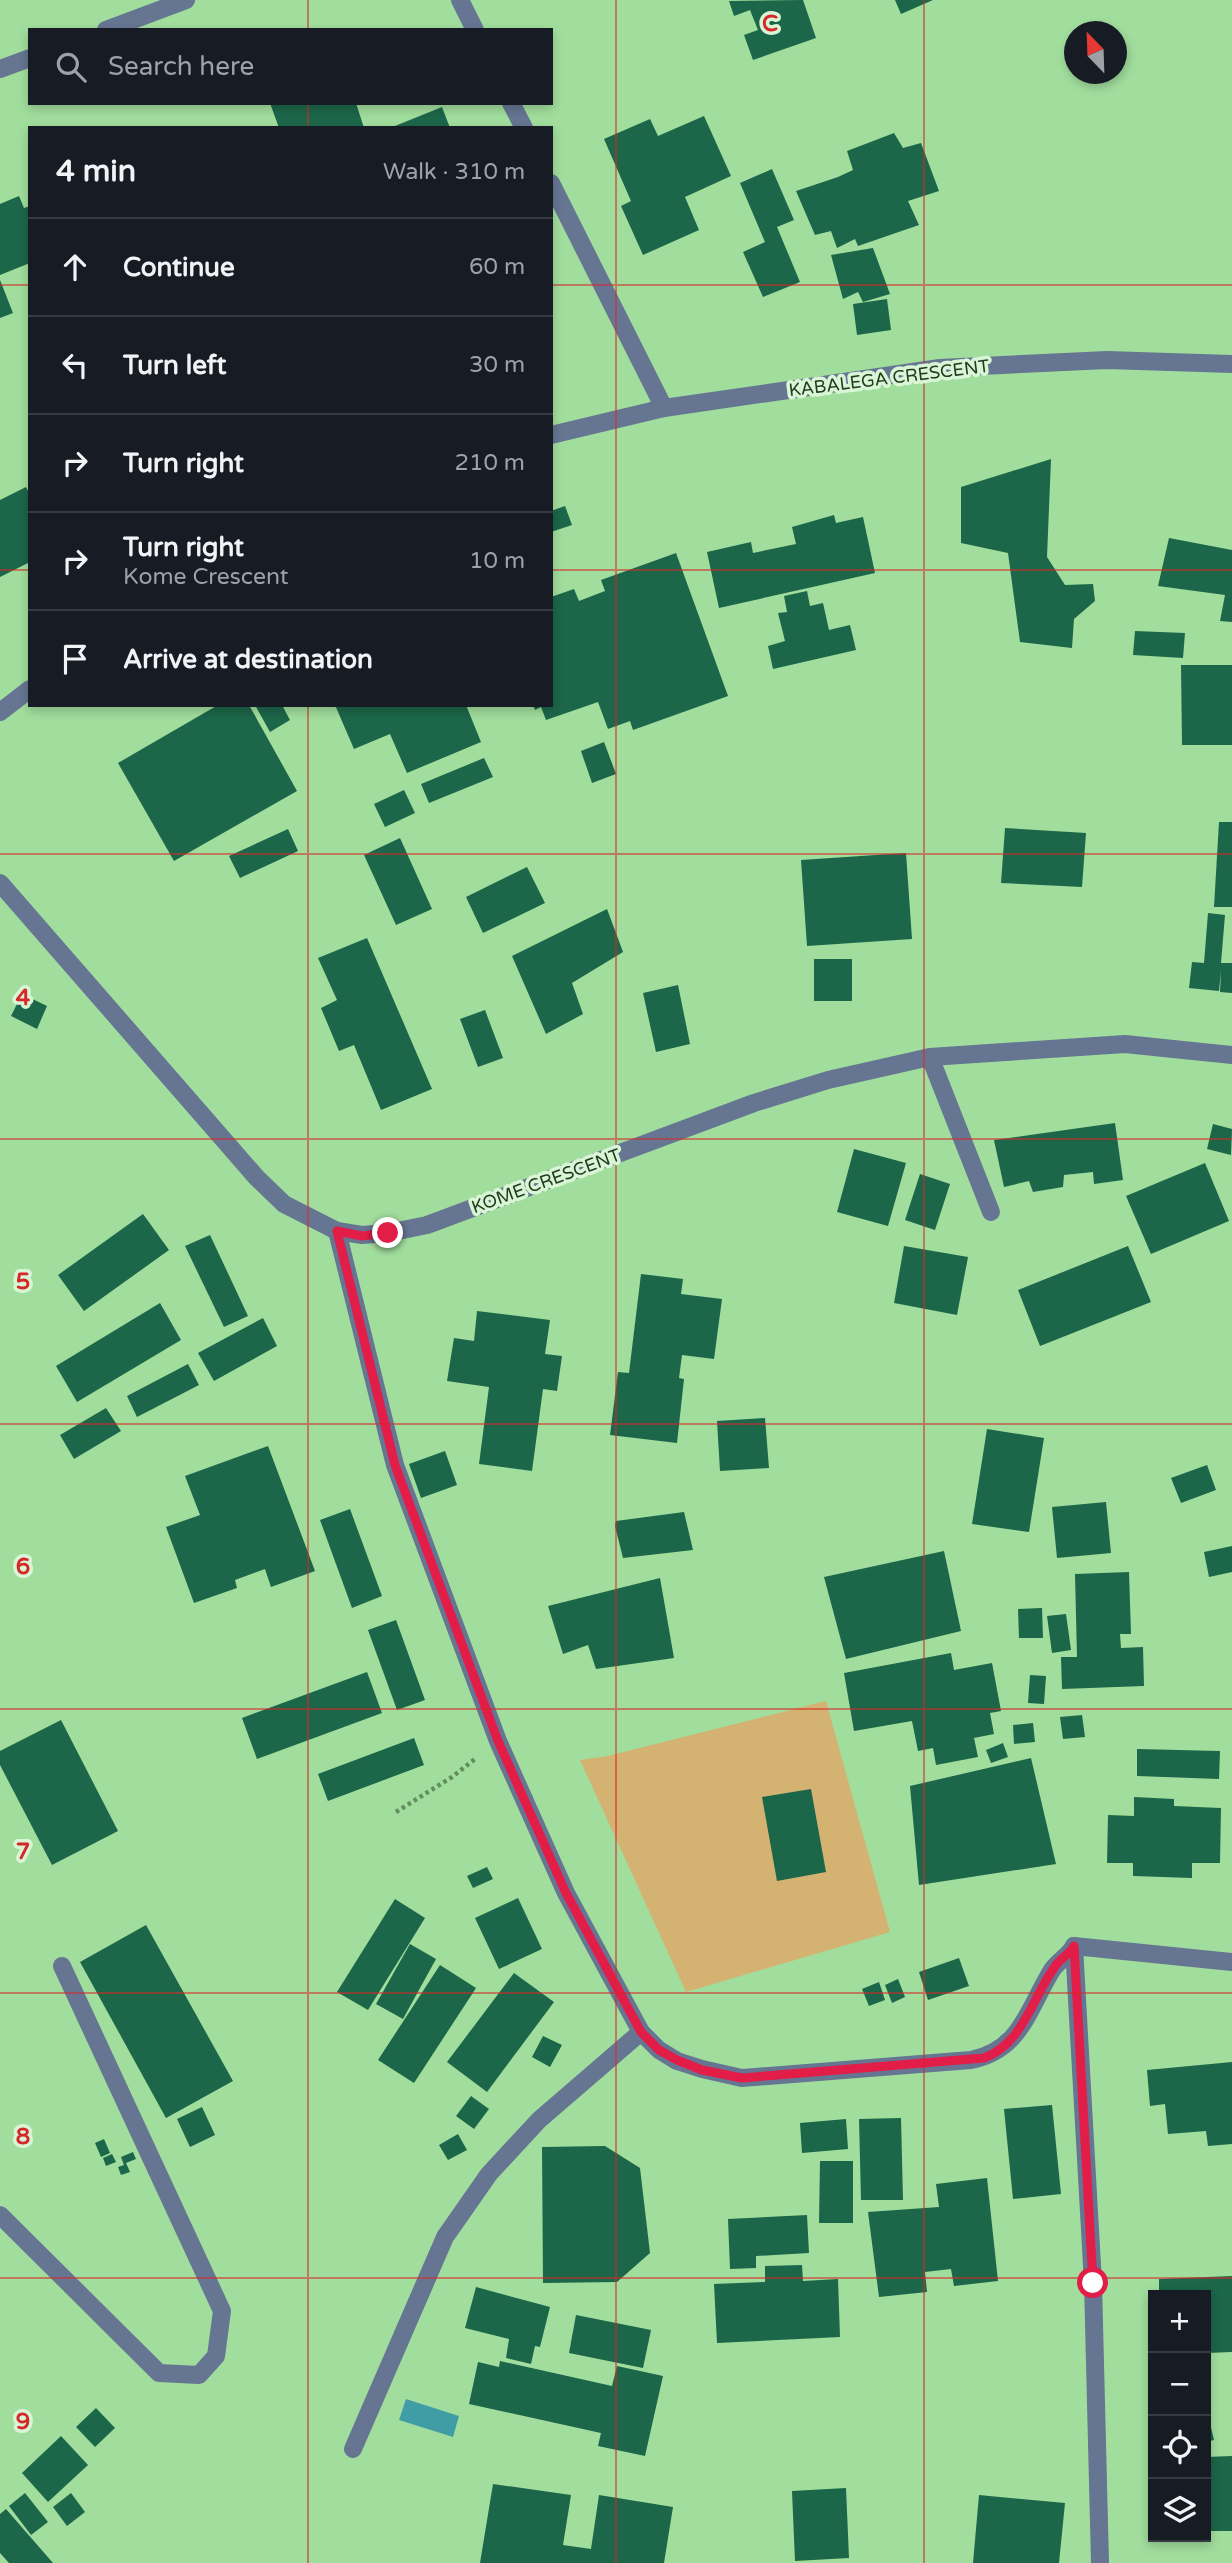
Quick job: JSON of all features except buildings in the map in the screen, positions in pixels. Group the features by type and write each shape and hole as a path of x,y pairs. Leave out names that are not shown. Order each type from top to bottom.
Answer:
{"street":[{"path":"111,28 186,0"},
{"path":"460,0 474,28"},
{"path":"0,69 28,59"},
{"path":"512,105 523,126"},
{"path":"553,187 664,408"},
{"name":"KABALEGA CRESCENT","path":"553,435 664,408 940,368 1107,360 1232,364"},
{"path":"0,712 28,691"},
{"name":"KOME CRESCENT","path":"0,883 257,1178 284,1204 337,1231 362,1236 428,1225 754,1103 828,1080 930,1056 1125,1044 1232,1055"},
{"path":"930,1056 991,1212"},
{"path":"337,1231 395,1465 498,1741 566,1893 641,2032 659,2050 702,2070 742,2078 984,2058 1005,2047 1015,2035 1056,1964 1072,1951 1074,1946"},
{"path":"1074,1946 1232,1962"},
{"path":"1074,1946 1093,2283 1100,2563"},
{"path":"0,2215 159,2373 199,2375 216,2356 222,2311 62,1966"},
{"path":"354,2449 445,2237 489,2174 539,2120 641,2032"}],"path":[{"path":"396,1812 452,1777 498,1741"}],"shaded area":[{"path":"826,1701 890,1932 686,1992 580,1760 608,1756"}],"water":[{"path":"406,2399 459,2416 453,2437 399,2420"}],"route":[{"path":"388,1233 362,1236 337,1231 395,1465 498,1741 566,1893 641,2032 659,2050 677,2060 702,2070 742,2078 984,2058 1005,2047 1015,2035 1056,1964 1072,1951 1074,1946 1093,2283"}]}
